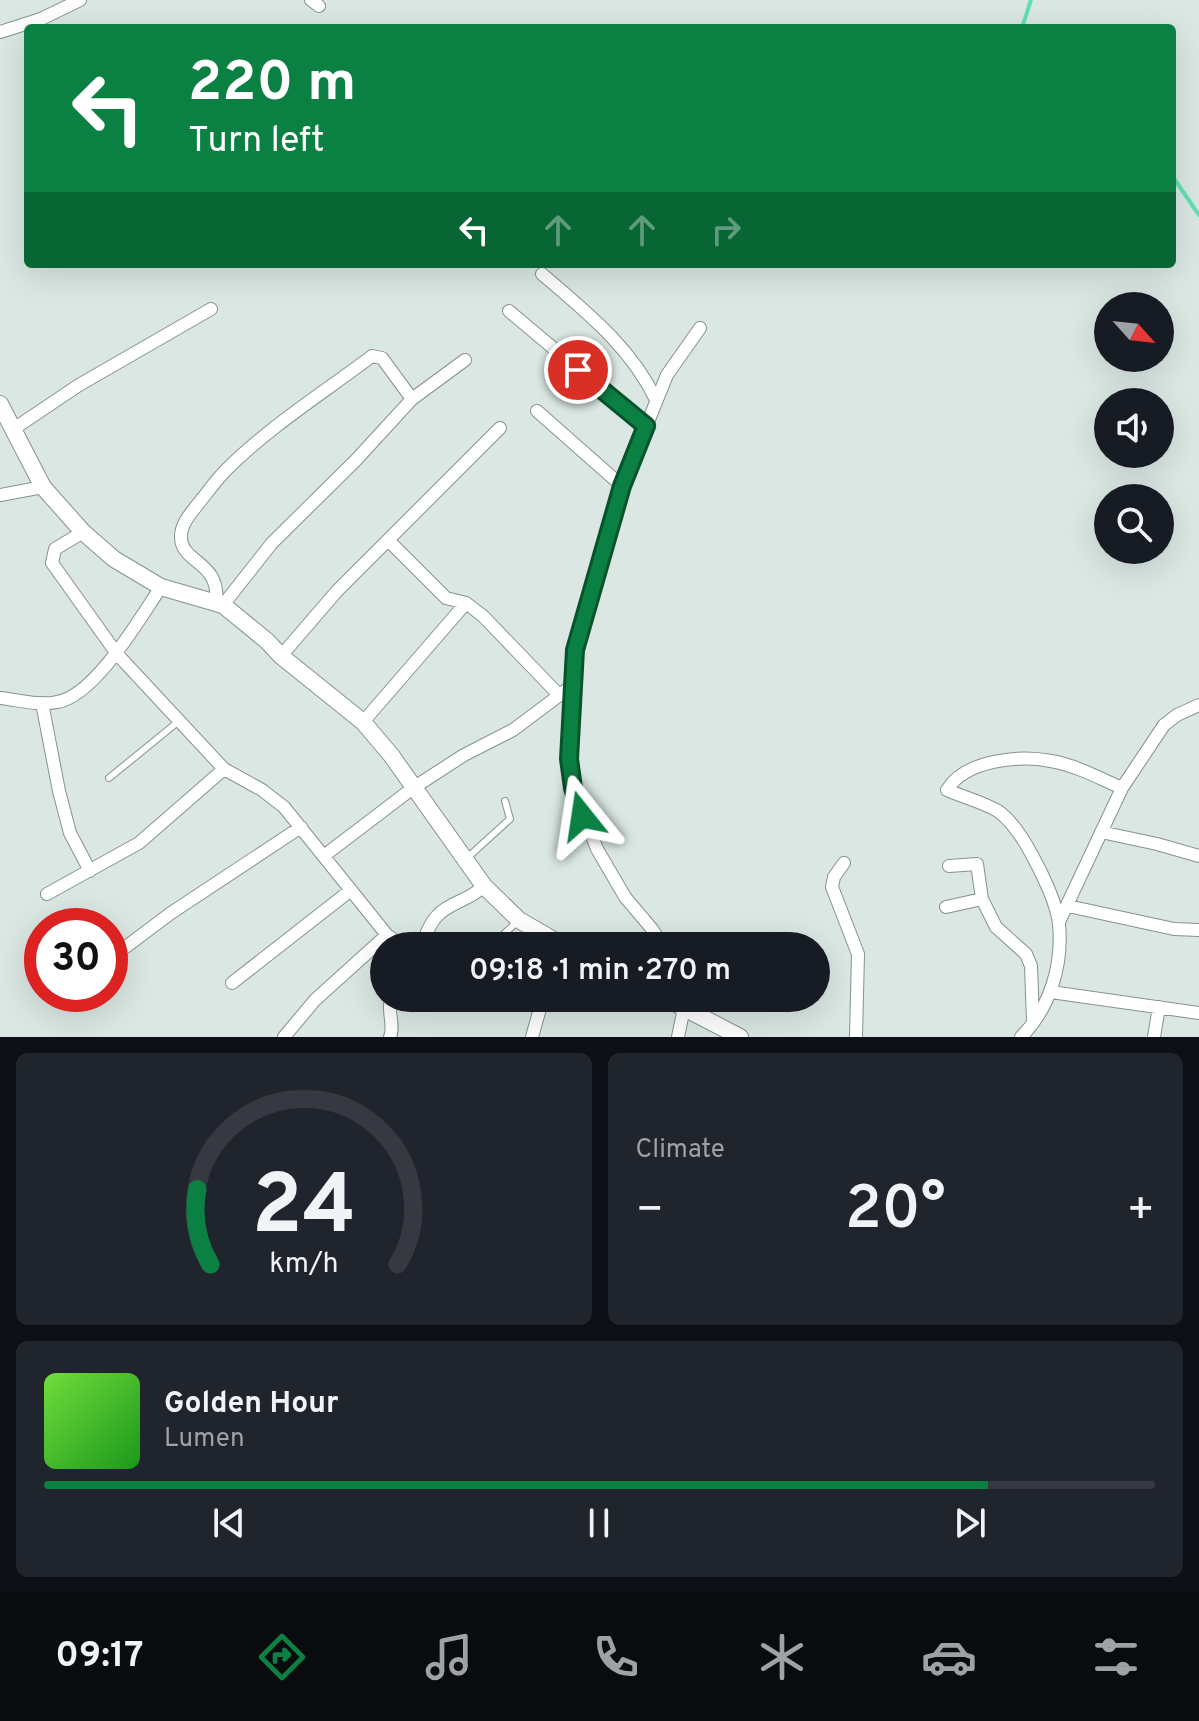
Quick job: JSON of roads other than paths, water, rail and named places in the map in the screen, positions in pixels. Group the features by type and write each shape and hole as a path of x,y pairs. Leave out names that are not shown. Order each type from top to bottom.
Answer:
{"street":[{"path":"25,24 80,0"},
{"path":"0,32 24,24"},
{"path":"542,274 607,331 643,375 656,400"},
{"path":"211,309 79,385 4,417 43,487 83,532 114,559 161,587 219,604 363,722 484,886 519,920 539,932"},
{"path":"509,311 646,426"},
{"path":"652,932 625,897 597,849 573,788 569,759 573,685 578,635 622,486 667,375 700,328"},
{"path":"219,604 212,574 186,552 180,537 185,521 225,471 283,421 372,356 382,358 412,399"},
{"path":"219,604 272,543 412,399 465,360"},
{"path":"537,411 622,486"},
{"path":"281,656 337,591 500,428"},
{"path":"0,495 43,487"},
{"path":"83,532 55,549 52,563 117,654 224,769 272,797 301,827 385,932"},
{"path":"388,540 446,598 466,603 483,616 559,695"},
{"path":"0,698 56,703 79,692 117,654 161,587"},
{"path":"363,722 466,603"},
{"path":"325,855 413,788 464,755 513,730 573,685"},
{"path":"42,703 70,833 90,871"},
{"path":"1059,922 1122,788 1164,725 1199,705"},
{"path":"1021,1037 1033,1025 1051,992 1058,959 1059,922 1040,870 1023,838 999,812 947,790 954,778 982,765 1016,760 1051,761 1122,788"},
{"path":"47,894 139,843 224,769"},
{"path":"128,945 301,827"},
{"path":"1101,832 1199,856"},
{"path":"844,863 834,877 832,887 858,954 856,1037"},
{"path":"949,866 977,864 982,899 996,927 1026,954 1031,966 1033,1025"},
{"path":"427,932 433,919 446,908 472,897 484,886"},
{"path":"232,983 351,890"},
{"path":"946,907 982,899"},
{"path":"1068,906 1174,929 1199,930"},
{"path":"284,1037 315,1000 370,950"},
{"path":"1051,992 1199,1013"},
{"path":"1154,1037 1159,1007"},
{"path":"389,1012 390,1037"},
{"path":"532,1037 539,1012"},
{"path":"676,1012 678,1037"},
{"path":"694,1012 740,1037"}],"lane":[{"path":"109,778 179,721"},
{"path":"466,859 510,819 505,801"},
{"path":"506,932 519,920"}],"waterway":[{"path":"1023,24 1031,0"},
{"path":"1176,181 1199,215"}]}
